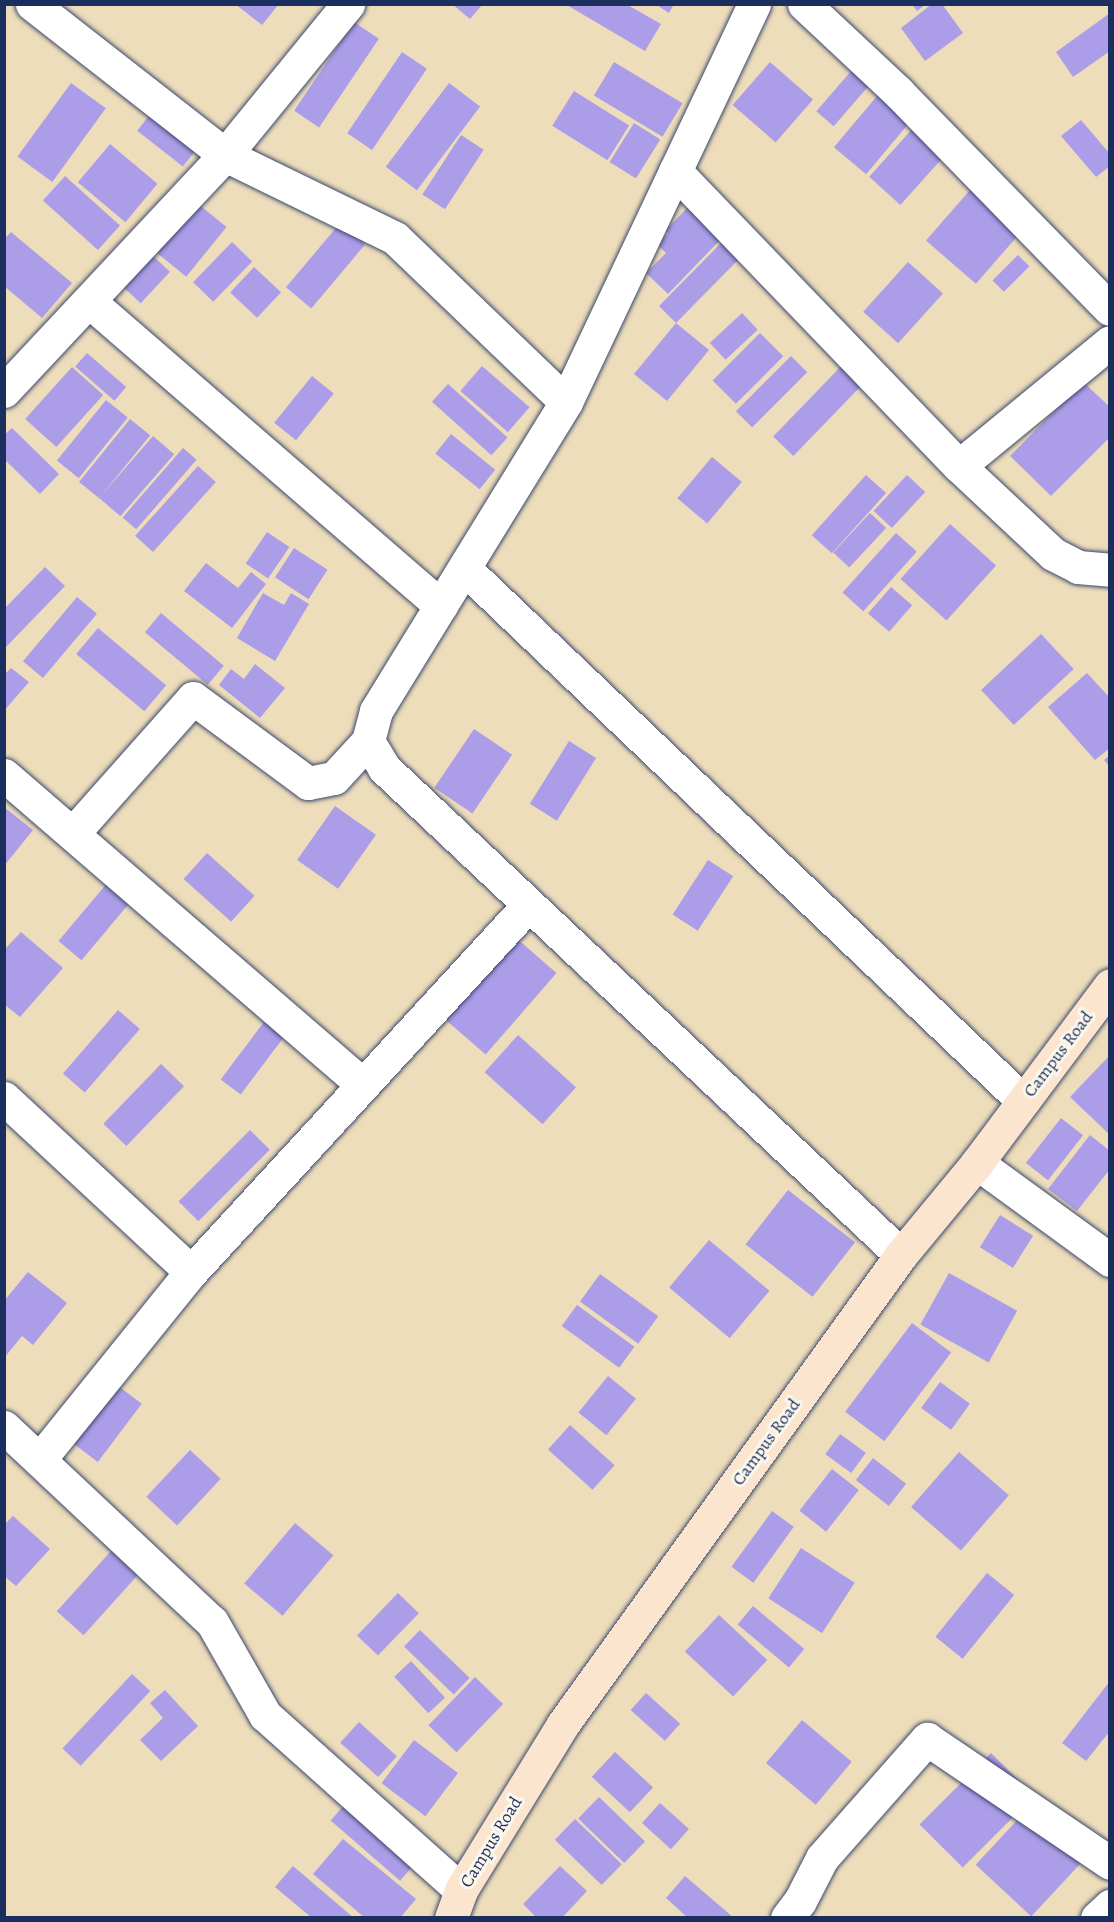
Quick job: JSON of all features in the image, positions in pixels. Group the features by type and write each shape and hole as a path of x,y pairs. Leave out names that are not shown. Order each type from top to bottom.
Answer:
{"street":[{"path":"32,4 225,155 395,238 566,402"},
{"path":"4,392 225,155 348,4"},
{"path":"74,832 193,698 308,783 334,778 368,741 376,711 566,402 754,4"},
{"path":"804,4 898,92 1110,309"},
{"path":"675,171 959,465 1053,554 1078,567 1110,570"},
{"path":"90,302 441,606"},
{"path":"959,465 1110,342"},
{"path":"465,569 1023,1101"},
{"path":"368,741 384,768 901,1255"},
{"path":"4,775 74,832 363,1086"},
{"path":"40,1460 191,1272 529,905"},
{"name":"Campus Road","path":"456,1904 563,1724 901,1255 977,1163 1110,985"},
{"path":"4,1098 191,1272"},
{"path":"977,1163 1110,1260"},
{"path":"4,1427 212,1622 265,1715 456,1904"},
{"path":"787,1917 801,1901 822,1858 927,1739 1110,1863"},
{"path":"1097,1917 1110,1906"}],"building":[{"path":"235,4 279,4 262,25"},
{"path":"452,4 483,4 470,19"},
{"path":"565,4 626,4 661,24 645,51"},
{"path":"655,4 674,4 669,13"},
{"path":"912,4 926,4 917,11"},
{"path":"932,4 942,4 963,33 925,61 901,28"},
{"path":"1110,13 1110,51 1073,77 1056,52"},
{"path":"354,22 379,39 319,127 294,111"},
{"path":"402,52 427,69 372,150 347,133"},
{"path":"614,62 683,103 662,137 594,95"},
{"path":"770,62 813,99 776,142 733,105"},
{"path":"853,69 870,84 834,126 816,111"},
{"path":"71,83 106,108 52,182 18,157"},
{"path":"449,83 480,106 417,190 386,167"},
{"path":"574,91 629,125 607,160 552,126"},
{"path":"877,96 909,123 866,174 834,147"},
{"path":"155,108 201,144 183,167 137,131"},
{"path":"1081,120 1110,154 1110,166 1096,177 1061,136"},
{"path":"634,123 660,139 636,178 610,162"},
{"path":"914,127 945,155 900,205 869,177"},
{"path":"461,135 484,150 445,209 422,195"},
{"path":"110,144 157,184 125,222 78,182"},
{"path":"65,176 120,226 98,250 43,201"},
{"path":"970,190 1020,233 976,284 926,241"},
{"path":"197,203 227,227 186,277 157,253"},
{"path":"690,205 723,237 668,294 646,273 666,253 657,244 668,233 665,231"},
{"path":"340,223 365,244 311,309 286,287"},
{"path":"11,232 72,283 42,318 4,286 4,239"},
{"path":"232,242 252,261 213,302 193,282"},
{"path":"721,243 738,260 676,323 659,306"},
{"path":"151,254 170,272 141,303 122,285"},
{"path":"1018,255 1029,266 1004,292 993,280"},
{"path":"908,262 943,293 898,343 863,312"},
{"path":"254,267 281,292 257,318 230,293"},
{"path":"742,313 758,330 726,360 710,343"},
{"path":"676,323 709,350 667,401 634,374"},
{"path":"760,333 783,356 736,404 713,380"},
{"path":"87,353 126,387 114,401 75,367"},
{"path":"791,356 807,372 752,427 736,411"},
{"path":"851,356 871,375 793,456 773,437"},
{"path":"482,366 530,407 508,432 460,391"},
{"path":"72,367 103,395 56,447 25,419"},
{"path":"312,376 334,394 296,440 274,423"},
{"path":"1083,382 1110,407 1110,437 1051,496 1010,456"},
{"path":"448,384 507,438 491,455 432,402"},
{"path":"106,400 128,418 79,478 57,461"},
{"path":"130,419 150,435 99,498 79,482"},
{"path":"12,428 59,474 40,494 4,459 4,435"},
{"path":"451,434 495,470 480,489 435,453"},
{"path":"153,436 174,454 120,516 99,498"},
{"path":"183,448 197,460 136,529 123,517"},
{"path":"712,457 742,482 707,523 677,498"},
{"path":"198,466 216,482 153,552 135,536"},
{"path":"866,475 886,493 832,553 812,535"},
{"path":"907,475 925,492 892,528 874,511"},
{"path":"870,513 886,528 849,567 833,552"},
{"path":"950,524 996,565 947,620 900,579"},
{"path":"267,532 289,547 268,579 246,564"},
{"path":"896,533 917,552 863,611 842,592"},
{"path":"294,548 328,570 308,599 275,577"},
{"path":"206,563 238,588 251,572 266,584 232,628 184,591"},
{"path":"45,567 65,586 5,648 5,608"},
{"path":"891,587 912,605 889,632 868,613"},
{"path":"263,593 284,605 291,593 309,604 275,661 237,638"},
{"path":"77,597 97,614 43,678 23,661"},
{"path":"161,613 224,666 208,685 145,632"},
{"path":"98,628 166,685 144,711 76,654"},
{"path":"1041,634 1074,669 1014,725 981,690"},
{"path":"255,664 285,688 260,718 219,685 231,669 244,679"},
{"path":"11,668 29,682 4,711 4,675"},
{"path":"1087,673 1110,698 1110,748 1095,760 1048,707"},
{"path":"474,729 512,755 472,814 434,788"},
{"path":"569,741 596,758 557,821 530,804"},
{"path":"1110,755 1110,767 1104,760"},
{"path":"335,806 376,835 338,889 297,860"},
{"path":"4,807 33,830 4,866"},
{"path":"207,853 255,896 231,922 184,879"},
{"path":"708,860 733,876 698,931 673,915"},
{"path":"108,882 131,901 81,960 59,941"},
{"path":"21,932 63,968 20,1017 4,1004 4,950"},
{"path":"515,937 557,973 486,1055 444,1019"},
{"path":"118,1010 140,1029 85,1092 63,1073"},
{"path":"267,1018 287,1033 241,1095 221,1079"},
{"path":"518,1035 576,1087 543,1124 485,1072"},
{"path":"1110,1055 1110,1135 1070,1097"},
{"path":"161,1064 184,1086 126,1146 103,1124"},
{"path":"1061,1118 1083,1135 1048,1180 1026,1163"},
{"path":"250,1130 270,1150 198,1221 179,1201"},
{"path":"1090,1135 1110,1151 1110,1169 1077,1211 1048,1189"},
{"path":"788,1190 855,1242 813,1297 746,1244"},
{"path":"1000,1215 1033,1236 1013,1268 980,1247"},
{"path":"709,1240 770,1291 730,1338 669,1287"},
{"path":"28,1272 67,1303 33,1345 22,1336 4,1358 4,1301"},
{"path":"949,1273 1017,1311 989,1362 920,1325"},
{"path":"600,1274 658,1316 638,1344 580,1302"},
{"path":"577,1305 634,1347 619,1368 562,1326"},
{"path":"912,1323 951,1352 884,1441 845,1412"},
{"path":"608,1376 636,1399 606,1435 578,1413"},
{"path":"109,1379 142,1404 98,1462 65,1437"},
{"path":"940,1382 970,1404 951,1430 921,1408"},
{"path":"570,1425 615,1465 593,1490 548,1450"},
{"path":"840,1434 866,1453 851,1473 825,1454"},
{"path":"190,1450 221,1479 177,1525 146,1497"},
{"path":"959,1452 1009,1495 961,1550 911,1507"},
{"path":"873,1458 906,1484 889,1506 856,1480"},
{"path":"832,1469 859,1490 826,1532 799,1511"},
{"path":"772,1511 794,1527 753,1583 731,1567"},
{"path":"13,1516 50,1549 16,1586 4,1576 4,1525"},
{"path":"295,1523 333,1555 283,1616 244,1584"},
{"path":"801,1548 855,1583 822,1633 768,1598"},
{"path":"111,1551 138,1575 84,1635 57,1611"},
{"path":"987,1573 1014,1595 963,1659 935,1637"},
{"path":"398,1593 419,1613 378,1656 357,1635"},
{"path":"753,1606 804,1649 789,1667 738,1624"},
{"path":"719,1615 767,1660 733,1697 685,1652"},
{"path":"420,1630 470,1678 454,1694 404,1647"},
{"path":"411,1661 445,1698 428,1713 394,1677"},
{"path":"132,1674 150,1691 81,1766 62,1749"},
{"path":"475,1677 503,1704 457,1752 428,1725"},
{"path":"1110,1681 1110,1731 1086,1761 1062,1743"},
{"path":"165,1690 198,1726 161,1761 140,1740 163,1718 150,1703"},
{"path":"646,1693 680,1724 665,1741 631,1710"},
{"path":"802,1720 852,1762 816,1805 766,1763"},
{"path":"359,1722 397,1756 378,1777 340,1743"},
{"path":"414,1740 458,1773 425,1816 382,1783"},
{"path":"615,1752 653,1787 630,1812 592,1777"},
{"path":"991,1753 1034,1796 963,1868 920,1824"},
{"path":"351,1797 420,1857 400,1881 331,1820"},
{"path":"599,1797 645,1841 624,1863 578,1819"},
{"path":"1035,1801 1091,1853 1031,1916 976,1865"},
{"path":"660,1803 689,1829 671,1849 642,1823"},
{"path":"575,1819 622,1864 602,1885 555,1840"},
{"path":"343,1839 416,1899 400,1918 365,1918 313,1874"},
{"path":"293,1866 354,1918 312,1918 275,1887"},
{"path":"560,1866 587,1891 562,1918 537,1918 523,1904"},
{"path":"685,1876 734,1918 688,1918 666,1898"}]}
